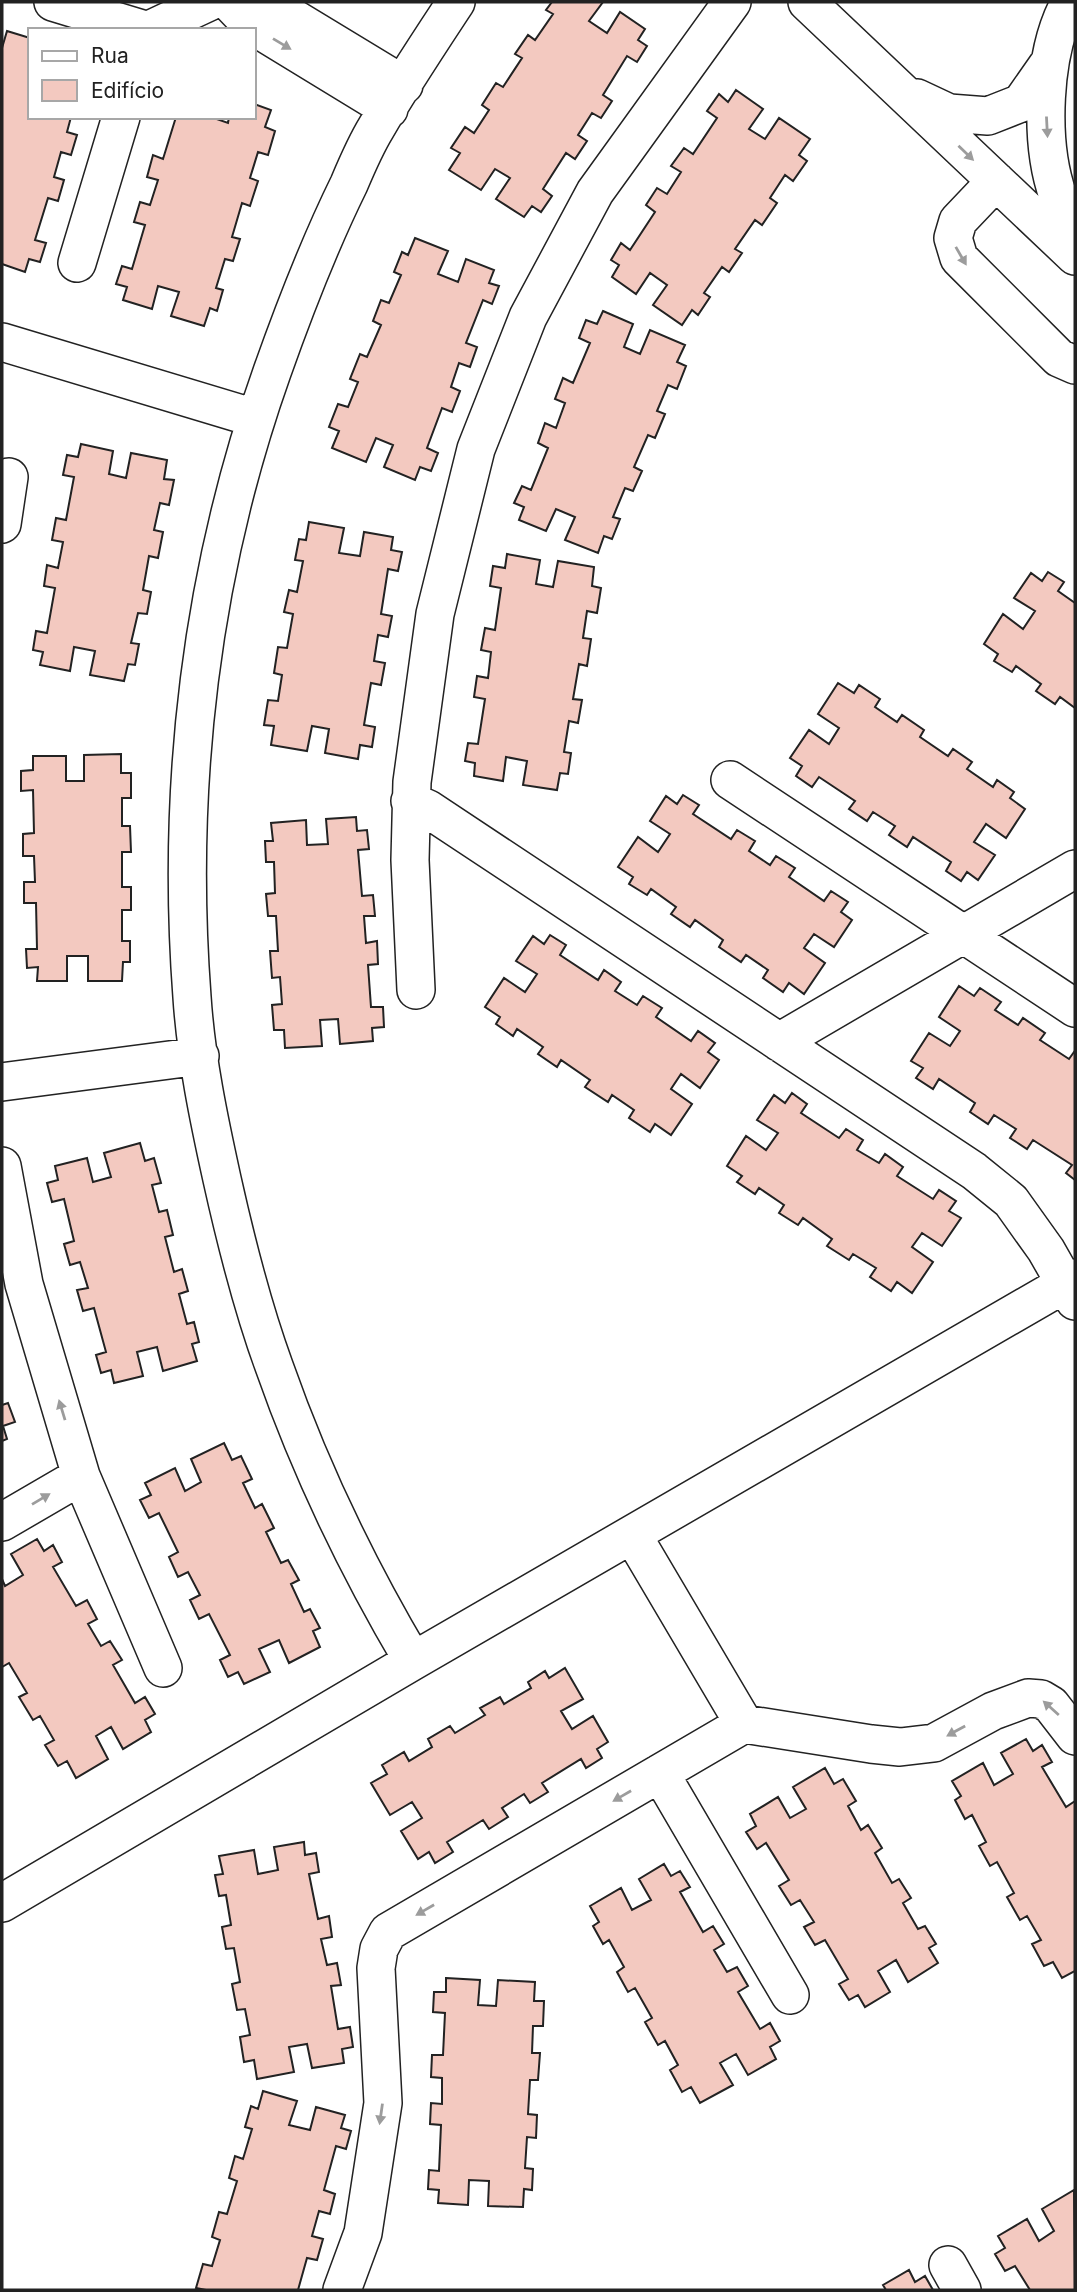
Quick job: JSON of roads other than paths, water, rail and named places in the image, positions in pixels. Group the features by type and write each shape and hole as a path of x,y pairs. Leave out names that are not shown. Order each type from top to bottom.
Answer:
{"street":[{"path":"53,2 140,28"},
{"path":"151,28 209,2"},
{"path":"229,2 250,24 396,97"},
{"path":"267,2 396,97"},
{"path":"412,1661 369,1584 321,1481 274,1366 237,1245 209,1119 192,1001 186,860 193,717 214,575 231,500 255,418 320,243 375,130 456,2"},
{"path":"416,990 410,802 435,614 476,449 528,317 595,192 732,2"},
{"path":"807,2 1075,256"},
{"path":"1070,2 1063,15 1052,59 1045,104 1048,150 1057,194 1075,236"},
{"path":"899,89 949,113 988,116 1021,103 1052,59"},
{"path":"77,263 120,119"},
{"path":"996,181 958,221 953,238 959,258 1059,358 1075,365"},
{"path":"2,342 255,418"},
{"path":"2,524 9,477"},
{"path":"730,780 1075,1008"},
{"path":"2,1903 599,1553 1072,1288 1011,1201 963,1164 428,809 410,802"},
{"path":"779,1042 1075,869"},
{"path":"2,1083 200,1056"},
{"path":"2,1166 24,1284 81,1476 163,1668"},
{"path":"2,1522 81,1476"},
{"path":"632,1536 744,1724"},
{"path":"342,2290 362,2233 383,2103 376,1968 379,1949 388,1932 744,1724 900,1747 934,1743 993,1711 1028,1698 1041,1699 1051,1705 1075,1736"},
{"path":"660,1773 790,1995"}]}
